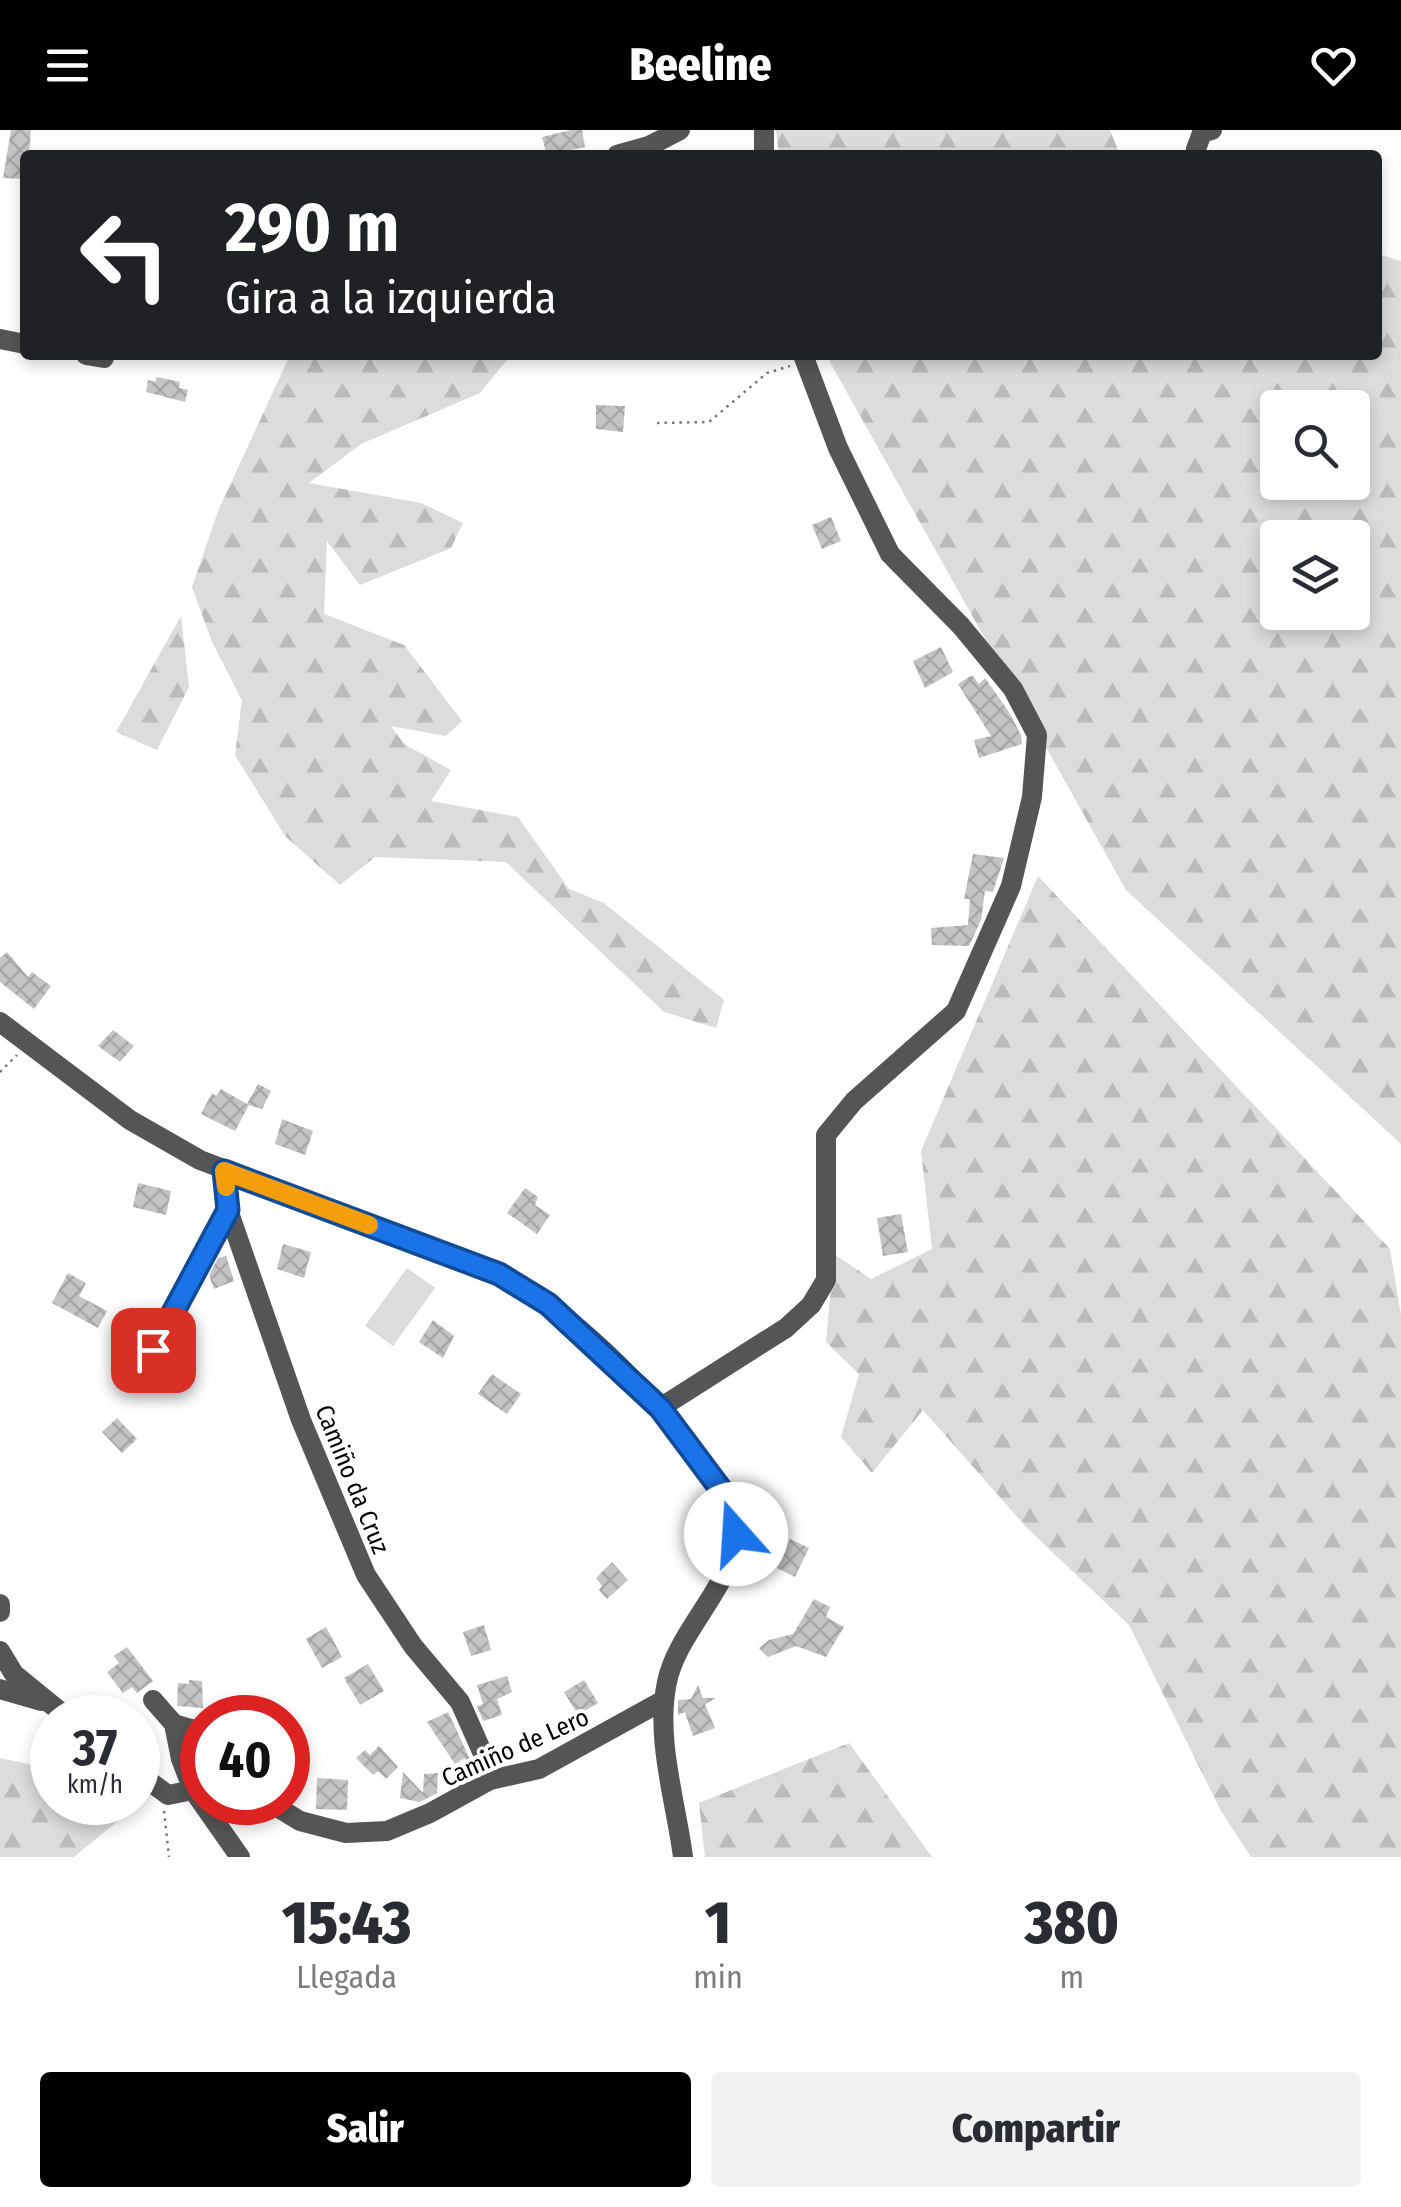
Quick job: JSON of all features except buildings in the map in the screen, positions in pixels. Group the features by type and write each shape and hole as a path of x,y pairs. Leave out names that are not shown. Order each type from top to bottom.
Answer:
{"street":[{"path":"635,150 680,130"},
{"path":"660,1408 786,1328 811,1305 826,1280 826,1135 854,1100 956,1011 1012,886 1032,796 1037,736 1013,689 962,626 890,554 838,448 805,360"},
{"path":"0,1022 130,1120 224,1171 499,1274 548,1304 660,1408 725,1495 736,1519 725,1573 676,1656 667,1679 664,1700 669,1762 683,1857"},
{"name":"Camiño da Cruz","path":"224,1171 228,1210 301,1420 366,1575 414,1646 460,1702 484,1754 490,1780"},
{"path":"153,1350 228,1210"},
{"path":"0,1651 14,1674 40,1695"},
{"path":"0,1688 30,1700"},
{"name":"Camiño de Lero","path":"310,1823 346,1834 387,1830 430,1814 490,1780 539,1769 664,1700"},
{"path":"160,1708 174,1724 180,1754"},
{"path":"174,1724 180,1726"},
{"path":"160,1789 168,1795 180,1793"},
{"path":"218,1825 240,1857"}],"path":[{"path":"657,422 709,422 767,372 799,360"},
{"path":"0,1072 28,1043"},
{"path":"168,1795 164,1831 168,1857"}],"green space":[{"path":"776,130 1110,130 1118,150 778,150"},
{"path":"1382,255 1401,261 1401,1144 1126,890 829,360 1382,360"},
{"path":"288,360 507,360 480,393 361,444 309,483 421,503 463,523 451,548 360,585 327,541 324,614 404,645 462,721 446,736 391,726 404,744 451,770 431,801 518,817 569,889 604,903 724,1000 716,1028 664,1012 506,862 375,857 340,885 285,836 235,755 242,700 212,642 192,587 218,511"},
{"path":"181,616 189,687 157,750 116,732"},
{"path":"1038,876 1390,1249 1401,1315 1401,1857 1251,1857 1221,1811 1129,1625 1027,1528 923,1410 872,1473 841,1437 859,1374 826,1342 834,1254 871,1279 932,1249 921,1151"},
{"path":"407,1268 435,1288 393,1346 365,1326"},
{"path":"849,1743 932,1857 705,1857 699,1803"},
{"path":"0,1758 30,1764 30,1825 113,1825 74,1857 0,1857"}],"slow traffic":[{"path":"226,1187 224,1171 369,1225"}],"route":[{"path":"153,1350 228,1210 224,1171 499,1274 548,1304 660,1408 725,1495 736,1519 736,1534"}]}
